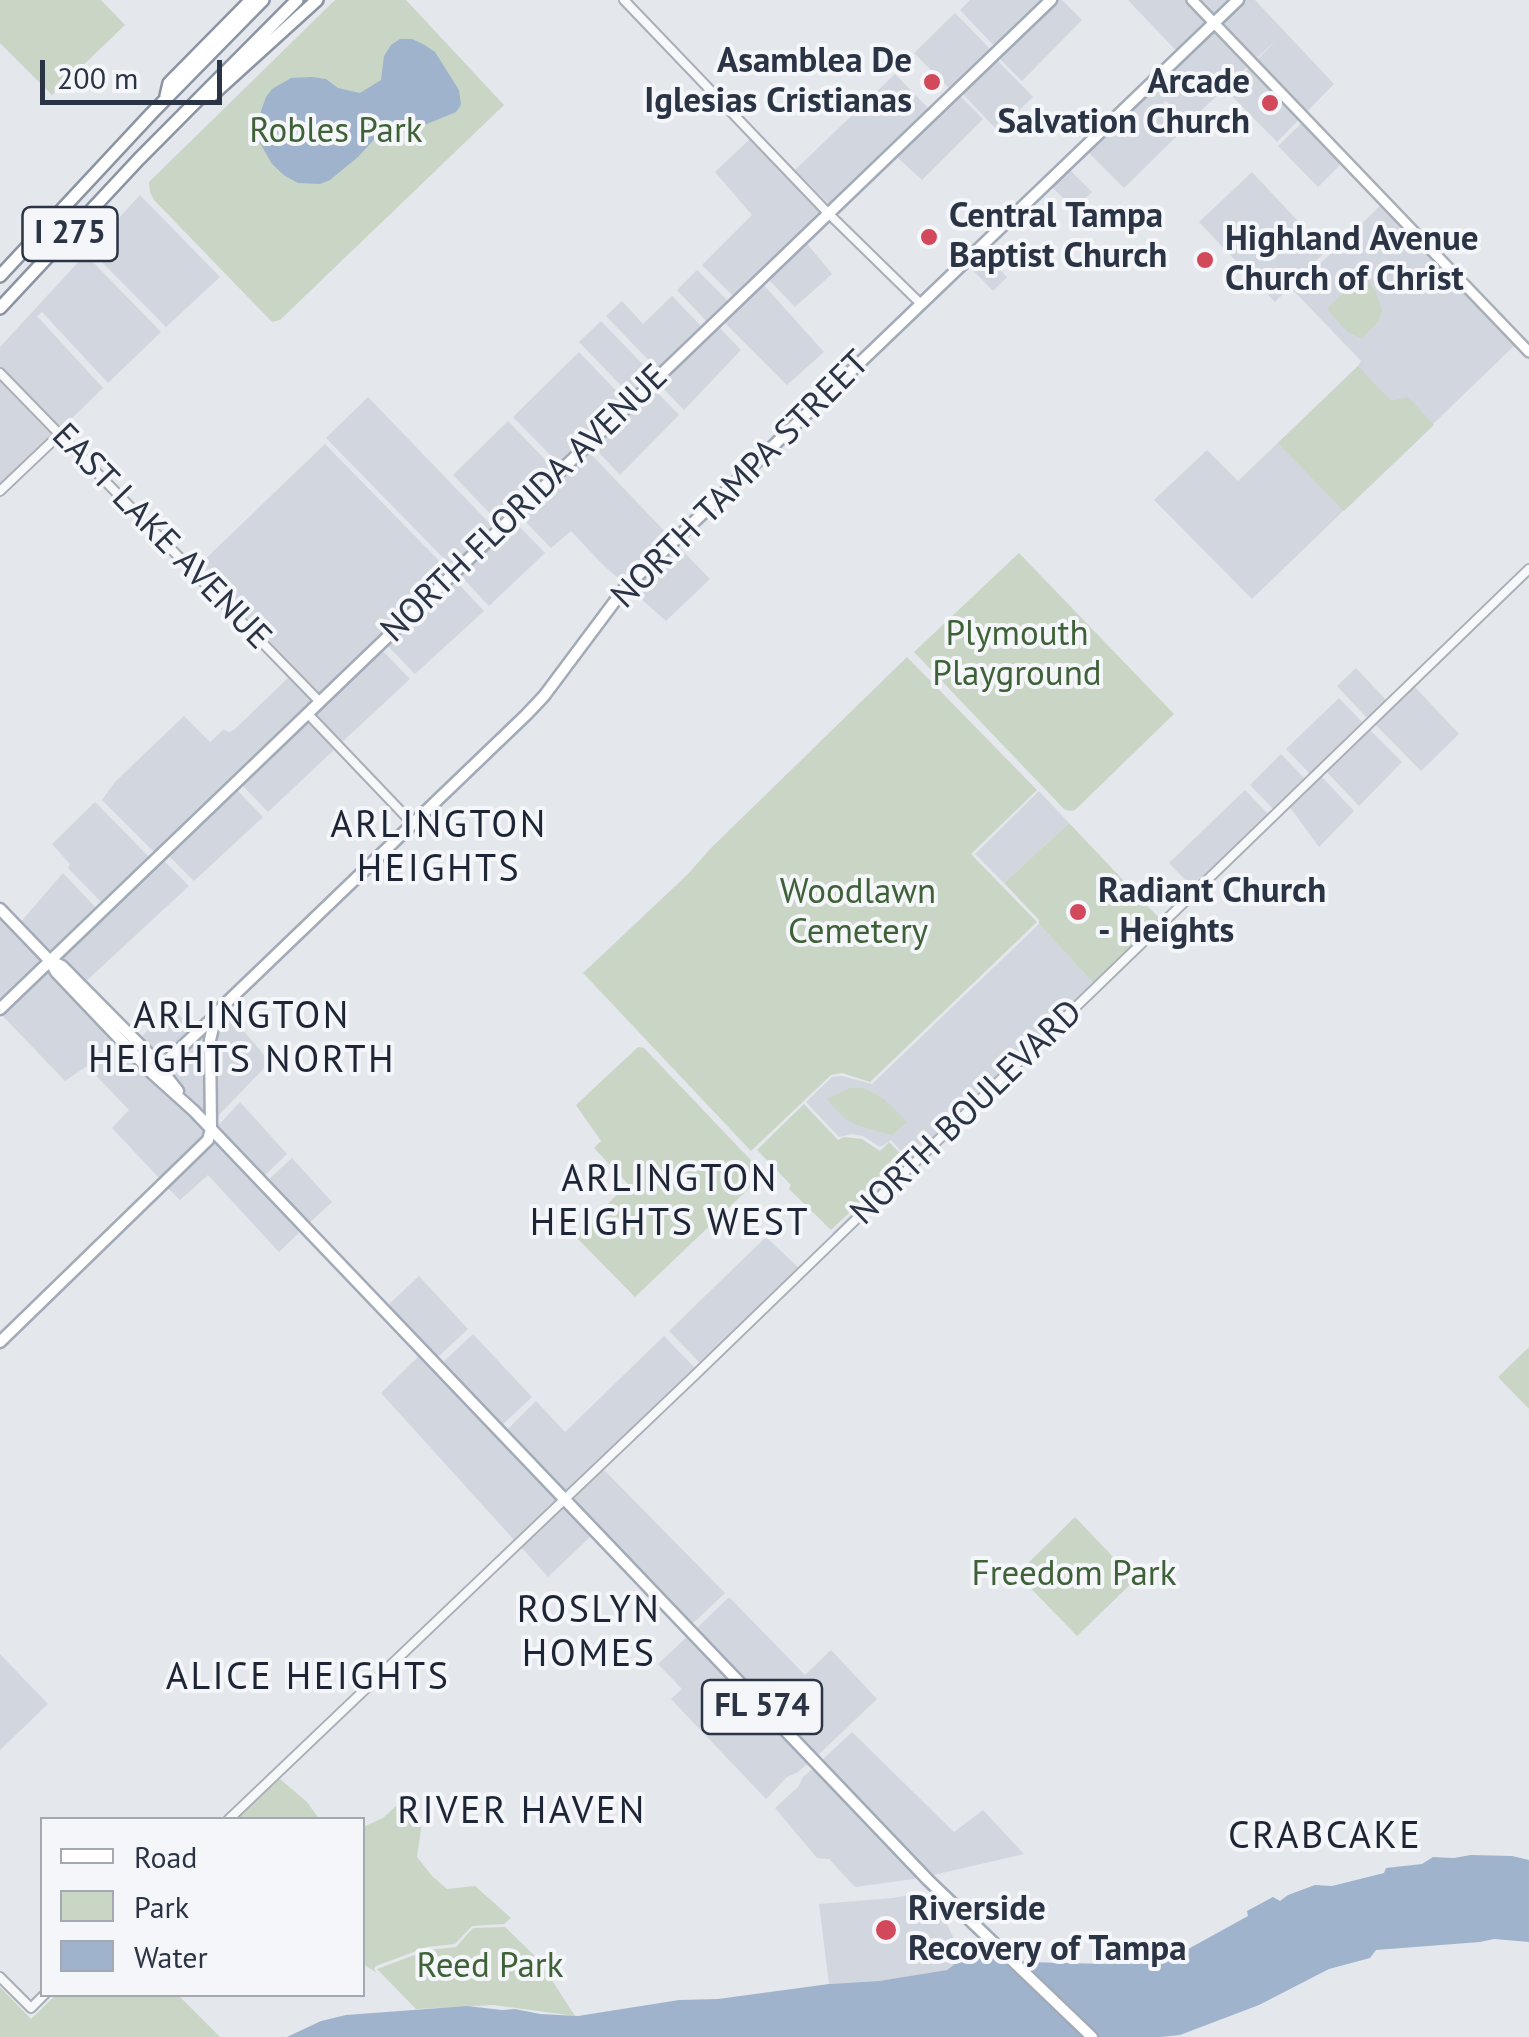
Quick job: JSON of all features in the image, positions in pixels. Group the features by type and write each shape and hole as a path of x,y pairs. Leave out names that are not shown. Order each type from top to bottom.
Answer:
{"highway":[{"path":"165,100 169,83 252,0"},
{"name":"I 275","path":"0,276 262,0"},
{"name":"I 275","path":"0,308 139,159 297,0"},
{"path":"139,159 317,0"}],"main road":[{"name":"NORTH FLORIDA AVENUE","path":"0,1009 1051,0"},
{"path":"1192,0 1529,352"},
{"name":"NORTH TAMPA STREET","path":"157,1070 544,696 624,589 1238,0"},
{"name":"FL 574","path":"0,909 56,972 157,1070 928,1880 1092,2037"},
{"path":"0,1342 208,1140 209,1046 216,1015"}],"street":[{"path":"624,0 921,304"},
{"name":"EAST LAKE AVENUE","path":"0,373 320,702"},
{"path":"0,491 60,434"},
{"name":"NORTH BOULEVARD","path":"231,1817 1529,569"},
{"path":"308,714 413,824"},
{"path":"0,1977 31,2008 42,1997"}],"shaded area":[{"path":"970,0 1062,0 1082,20 1022,81 960,10"},
{"path":"1128,0 1255,0 1334,84 1277,142 1227,91 1277,39 1188,123 1166,101 1163,103 1186,127 1124,188 1085,149 1116,120 1120,123 1185,60"},
{"path":"955,13 991,50 950,89 914,53"},
{"path":"993,56 1033,97 998,131 958,89"},
{"path":"895,74 930,110 829,204 795,170"},
{"path":"960,96 983,119 922,180 897,157"},
{"path":"1305,120 1344,161 1318,187 1278,146"},
{"path":"751,138 823,213 735,298 702,265 752,215 715,172"},
{"path":"1066,166 1092,192 1074,209 1048,183"},
{"path":"1252,172 1326,251 1275,302 1199,222"},
{"path":"140,195 220,277 166,327 93,253 89,258 161,332 108,383 42,312 37,316 103,388 61,429 0,368 0,347"},
{"path":"1383,203 1517,343 1252,599 1154,500 1207,450 1238,481 1358,366 1361,361 1293,290"},
{"path":"804,240 832,274 795,307 766,277"},
{"path":"980,249 1007,277 993,291 966,263"},
{"path":"697,270 730,303 709,324 677,290"},
{"path":"761,282 824,352 787,385 722,320"},
{"path":"672,296 704,329 659,371 606,316 622,301 643,324"},
{"path":"601,321 654,376 632,397 579,342"},
{"path":"717,325 741,350 684,410 657,382"},
{"path":"579,352 627,402 561,466 513,417"},
{"path":"0,378 56,434 0,486"},
{"path":"652,387 679,415 620,475 592,445"},
{"path":"368,397 495,529 454,569 326,438"},
{"path":"508,421 556,471 500,524 453,475"},
{"path":"325,444 449,571 319,693 198,566"},
{"path":"587,450 672,539 625,584 571,531 551,548 519,515"},
{"path":"513,520 545,553 489,606 458,573"},
{"path":"676,544 710,579 666,621 629,588"},
{"path":"453,578 484,611 415,674 385,643"},
{"path":"380,648 410,679 341,743 312,714"},
{"path":"1356,668 1386,700 1367,718 1337,686"},
{"path":"290,676 316,702 157,855 102,800 115,782 184,716 210,742 223,730 235,729"},
{"path":"1413,685 1459,734 1421,771 1374,723"},
{"path":"1339,698 1364,724 1311,775 1286,749"},
{"path":"307,719 336,748 268,812 241,784"},
{"path":"1368,728 1402,762 1359,806 1325,770"},
{"path":"1281,754 1306,780 1275,811 1250,785"},
{"path":"1320,775 1354,811 1319,847 1289,806"},
{"path":"236,789 263,817 194,881 167,854"},
{"path":"1245,790 1270,816 1194,889 1169,863"},
{"path":"1039,791 1069,823 1004,883 975,854"},
{"path":"95,802 152,860 104,905 68,868 70,864 52,844"},
{"path":"162,859 189,886 84,983 56,960"},
{"path":"63,873 98,910 50,956 19,924"},
{"path":"0,915 45,961 0,1005"},
{"path":"1039,924 1095,985 834,1235 908,1159 891,1140 880,1147 863,1136 839,1137 806,1102 832,1077 872,1084"},
{"path":"49,966 206,1130 205,1139 162,1181 112,1128 129,1110 87,1066 65,1081 0,1013"},
{"path":"220,1004 161,1062 140,1039 170,1005 191,1028"},
{"path":"225,1009 270,1062 214,1120 213,1046 217,1021"},
{"path":"210,1025 207,1120 165,1067"},
{"path":"240,1102 287,1154 262,1178 215,1129"},
{"path":"213,1137 302,1230 279,1252 208,1175 180,1200 166,1186"},
{"path":"292,1158 332,1202 307,1225 266,1182"},
{"path":"766,1237 800,1269 701,1364 669,1331"},
{"path":"419,1276 468,1329 436,1359 386,1307"},
{"path":"473,1334 532,1397 500,1427 441,1364"},
{"path":"664,1336 696,1369 564,1496 505,1432 536,1401 565,1432"},
{"path":"421,1354 559,1501 516,1542 381,1393"},
{"path":"602,1468 725,1593 690,1626 568,1500"},
{"path":"563,1505 592,1535 548,1577 520,1546"},
{"path":"729,1597 805,1675 831,1650 877,1699 816,1757 694,1631"},
{"path":"689,1635 810,1762 787,1777 766,1799 671,1699 682,1689 658,1664"},
{"path":"0,1654 48,1704 0,1750"},
{"path":"852,1732 954,1832 983,1810 1024,1854 929,1876 820,1762"},
{"path":"815,1767 921,1878 855,1887 829,1859 817,1858 775,1808"},
{"name":"Riverside Recovery of Tampa","path":"921,1893 942,1915 957,1944 956,1963 936,1972 829,1984 819,1904"}],"green space":[{"path":"0,0 101,0 125,25 52,95 0,43"},
{"name":"Robles Park","path":"335,0 406,0 504,105 280,320 272,322 154,200 149,182"},
{"path":"1366,279 1382,310 1378,322 1362,339 1348,332 1328,307"},
{"path":"1358,366 1391,401 1408,397 1434,425 1344,511 1278,443"},
{"name":"Plymouth Playground","path":"1019,553 1174,714 1075,810 1064,809 914,652"},
{"name":"Woodlawn Cemetery","path":"907,657 1037,790 971,854 1037,922 870,1082 842,1073 831,1075 751,1151 583,973"},
{"path":"1069,823 1162,921 1095,985 1004,883"},
{"path":"638,1047 644,1048 764,1174 635,1297 575,1236 628,1184 594,1148 601,1141 576,1105"},
{"path":"850,1088 864,1088 884,1099 907,1122 892,1135 846,1119 826,1099"},
{"path":"804,1104 838,1140 862,1139 880,1151 889,1142 906,1159 831,1230 757,1150"},
{"path":"1529,1347 1529,1409 1498,1377"},
{"name":"Freedom Park","path":"1075,1517 1135,1580 1077,1636 1017,1574"},
{"path":"280,1779 307,1802 318,1817 238,1817"},
{"path":"409,1802 422,1822 417,1857 432,1876 447,1889 475,1886 511,1918 504,1924 472,1926 455,1944 427,1947 376,1966 377,1973 365,1965 365,1826 383,1818 397,1805"},
{"name":"Reed Park","path":"505,1927 539,1960 575,2016 494,2005 416,2009 377,1969 428,1950 456,1947 473,1928"},
{"path":"0,1987 31,2019 54,1997 180,1997 220,2037 0,2037"}],"water":[{"path":"400,39 412,39 435,52 459,90 461,105 456,112 415,129 388,136 379,134 358,157 320,184 298,183 272,164 260,143 261,111 272,89 291,78 312,77 360,93 381,80 384,56"},
{"path":"1471,1855 1529,1860 1529,1942 1494,1939 1376,1950 1370,1958 1329,1969 1259,2005 1180,2035 287,2037 321,2021 346,2015 467,2006 578,2016 679,2000 879,1981 947,1970 956,1963 957,1944 963,1939 1024,1962 1107,1964 1156,1960 1190,1948 1248,1916 1247,1911 1273,1897 1280,1901 1315,1885 1332,1886 1384,1873 1386,1868 1422,1864 1433,1857"}],"place":[{"name":"Asamblea De Iglesias Cristianas","path":"932,82"},
{"name":"Arcade Salvation Church","path":"1270,103"},
{"name":"Central Tampa Baptist Church","path":"929,237"},
{"name":"Highland Avenue Church of Christ","path":"1205,260"},
{"name":"Radiant Church - Heights","path":"1078,912"},
{"name":"Riverside Recovery of Tampa","path":"886,1930"}],"district":[{"name":"ARLINGTON HEIGHTS","path":"439,848"},
{"name":"ARLINGTON HEIGHTS NORTH","path":"242,1039"},
{"name":"ARLINGTON HEIGHTS WEST","path":"670,1202"},
{"name":"ROSLYN HOMES","path":"589,1633"},
{"name":"ALICE HEIGHTS","path":"308,1678"},
{"name":"RIVER HAVEN","path":"522,1812"},
{"name":"CRABCAKE","path":"1325,1837"}]}
